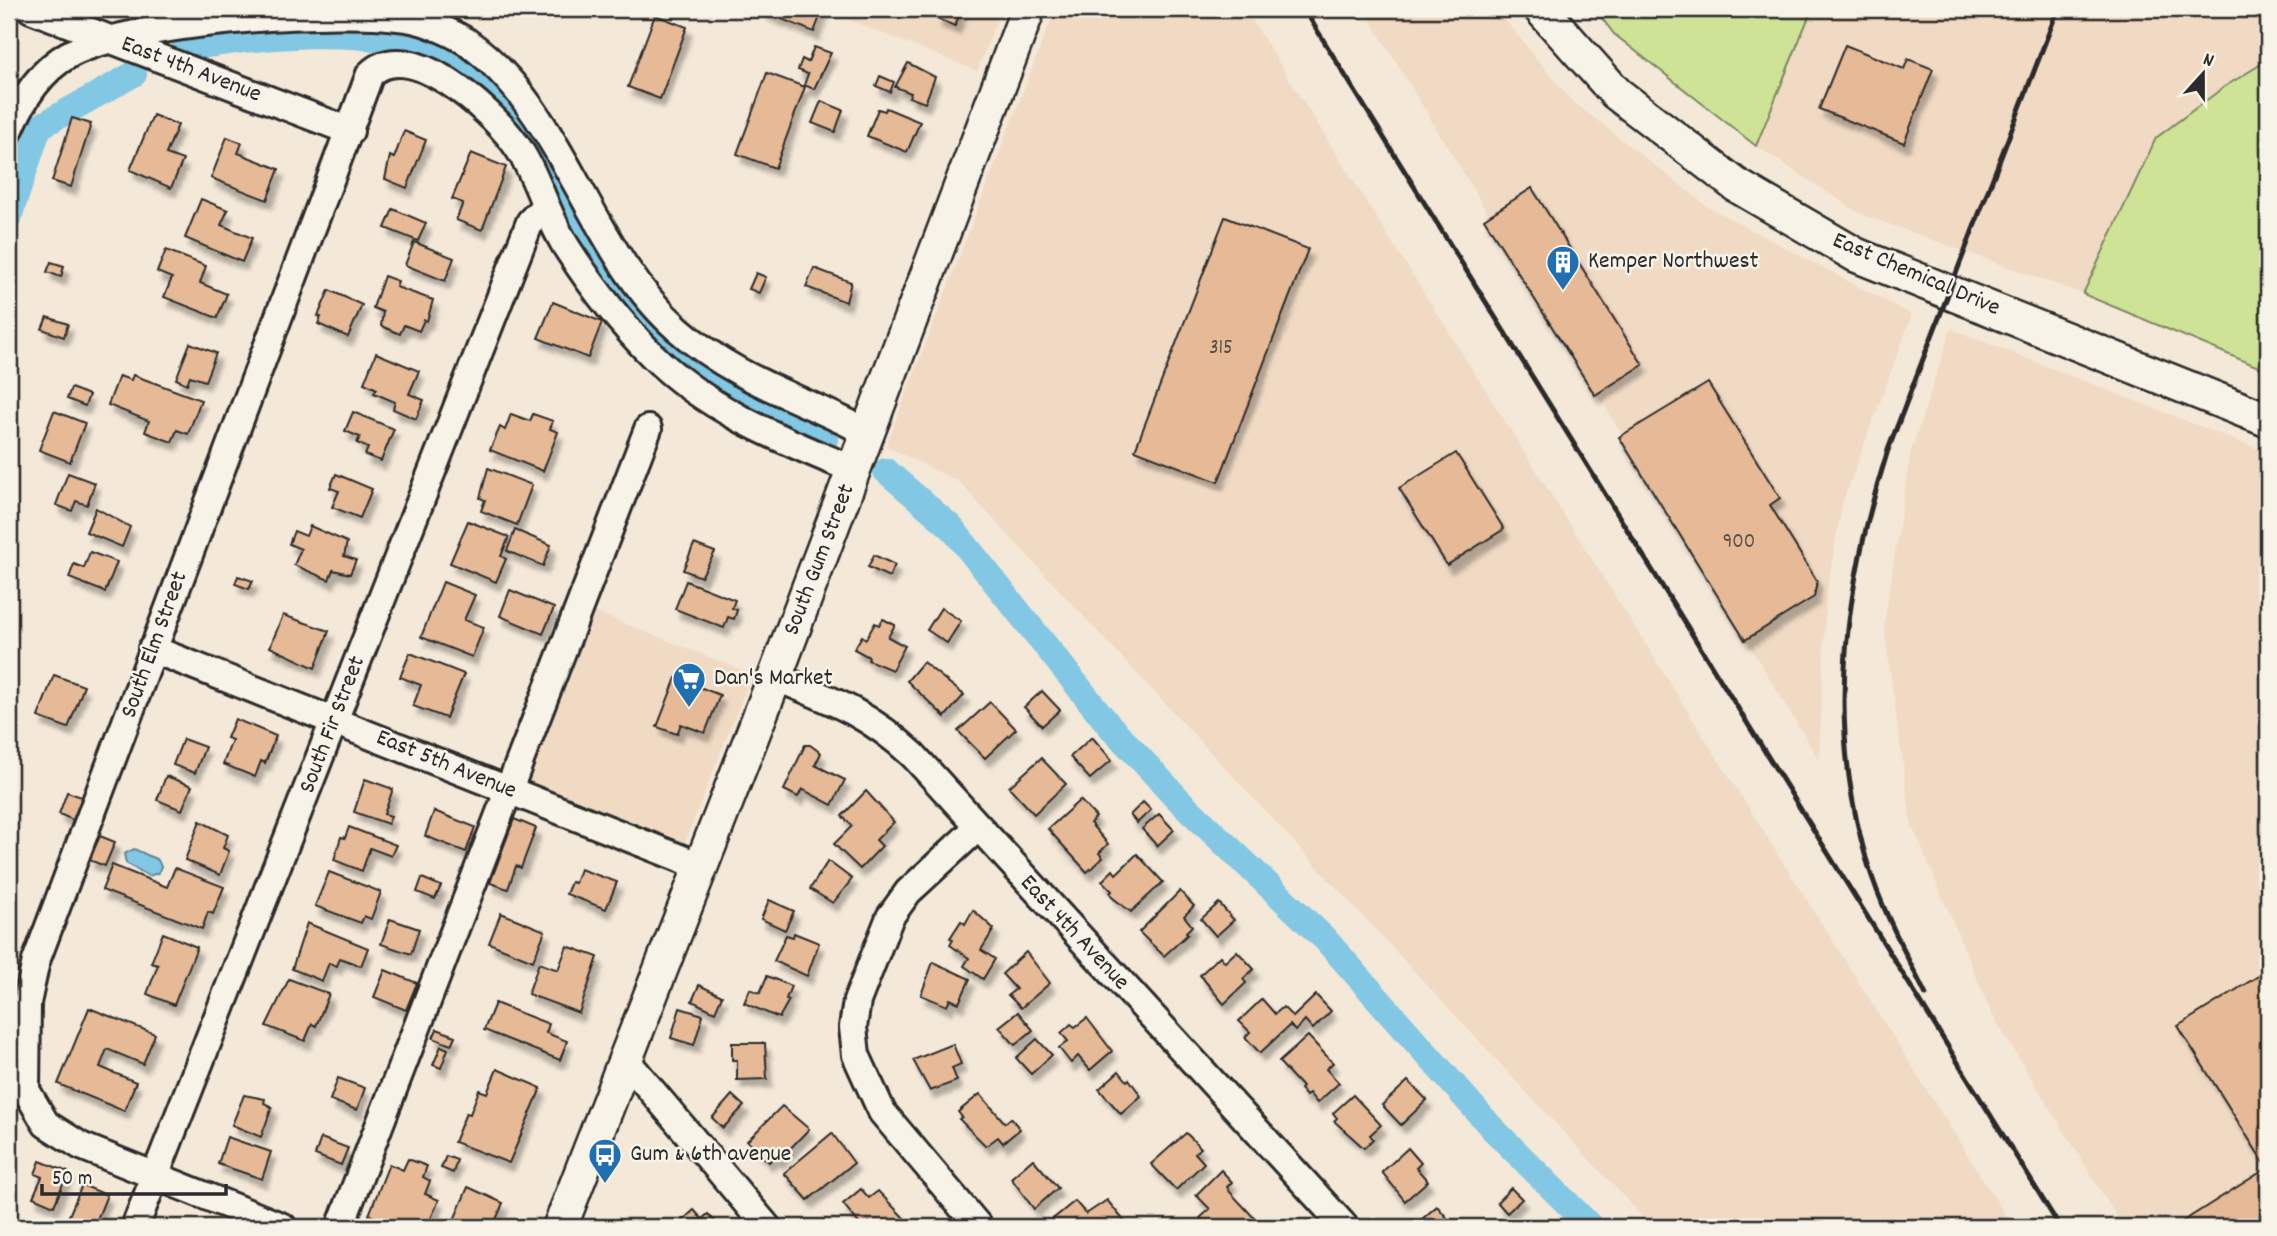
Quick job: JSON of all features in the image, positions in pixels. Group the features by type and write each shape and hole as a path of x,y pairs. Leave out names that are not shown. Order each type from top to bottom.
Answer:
{"main road":[{"name":"South Gum Street","path":"560,1227 775,677 1028,9"},
{"name":"East Chemical Drive","path":"1541,9 1616,93 1736,185 1856,256 2268,420"}],"street":[{"name":"East 4th Avenue","path":"31,9 351,131"},
{"path":"9,131 18,109 43,75 69,54 113,40 144,32 307,14 368,14 414,19 465,41 510,78 546,132 582,200 627,270 676,328 729,368 765,388 827,411 867,433"},
{"name":"South Elm Street","path":"283,1227 81,1146 46,1124 26,1090 27,1003 36,961 150,664 152,649 351,131 363,90 377,68 387,63 403,62 425,70 461,90 514,142 537,214"},
{"path":"537,214 652,355 681,380 753,426 854,470"},
{"name":"South Fir Street","path":"135,1227 537,214"},
{"path":"340,1227 648,429"},
{"name":"East 5th Avenue","path":"152,649 700,866"},
{"name":"East 4th Avenue","path":"775,677 853,709 887,731 1345,1227"},
{"path":"977,828 908,892 890,917 857,1001 853,1027 856,1055 882,1112 979,1227"},
{"path":"625,1059 767,1227"}],"shaded area":[{"path":"853,9 1001,9 977,71 849,20"},
{"path":"1055,9 1245,9 2013,1227 1652,1227 959,482 886,446"},
{"path":"1364,9 1496,9 1571,100 1708,207 1912,315 1842,504 1826,597 1819,760"},
{"path":"1812,9 2268,9 2268,60 2224,87 2156,138 2083,294 1861,214 1756,146"},
{"path":"1951,329 2268,453 2268,1227 2123,1227 1993,1016 1911,823 1884,626 1910,455"},
{"path":"590,610 752,674 683,847 521,784"}],"green space":[{"path":"1595,9 1812,9 1756,146 1614,34"},
{"path":"2268,60 2268,371 2083,294 2156,138 2224,87"}],"water":[{"path":"134,849 158,860 161,867 158,873 149,876 126,863 124,854"}],"building":[{"path":"765,9 823,9 814,32 764,12"},
{"path":"941,9 962,9 955,26 937,19"},
{"path":"655,15 687,27 660,99 628,87"},
{"path":"1845,45 1904,69 1908,59 1933,69 1904,143 1819,109"},
{"path":"814,47 831,53 814,89 804,85 808,74 798,70 802,59 808,62"},
{"path":"908,63 935,77 925,103 909,97 911,93 895,87"},
{"path":"767,73 805,87 775,168 737,154"},
{"path":"880,76 894,82 890,92 876,86"},
{"path":"821,101 843,110 835,132 812,123"},
{"path":"886,108 920,122 907,152 867,136 878,109 885,111"},
{"path":"153,115 178,125 166,154 183,160 171,188 130,170"},
{"path":"72,118 91,124 71,187 52,181"},
{"path":"404,131 426,140 407,188 385,179 390,156 394,158"},
{"path":"227,137 242,143 238,153 279,169 267,200 211,178"},
{"path":"471,153 506,167 482,230 456,220 463,203 452,199"},
{"name":"Kemper Northwest","path":"1532,188 1643,365 1595,395 1484,219"},
{"path":"201,199 228,210 221,225 252,238 242,262 185,238"},
{"path":"393,209 426,223 418,241 385,228"},
{"path":"1225,217 1308,249 1218,482 1135,450"},
{"path":"414,242 454,258 445,281 405,265"},
{"path":"166,250 206,266 200,283 227,294 217,318 164,297 172,278 157,272"},
{"path":"51,262 64,266 61,277 47,272"},
{"path":"814,268 851,282 846,302 806,287"},
{"path":"756,273 766,277 759,293 749,289"},
{"path":"384,276 398,281 396,287 433,300 427,321 424,320 419,331 404,325 400,334 381,326 383,312 373,308"},
{"path":"329,290 362,305 348,337 318,324 321,317 318,316"},
{"path":"553,302 602,322 588,358 538,338"},
{"path":"47,317 68,324 64,337 42,329"},
{"path":"190,343 216,353 205,381 190,376 187,384 176,379"},
{"path":"376,353 419,371 409,394 424,400 416,419 393,409 395,402 374,393 377,389 364,383"},
{"path":"133,375 201,400 188,434 177,430 172,442 145,432 149,421 108,405 119,376 131,380"},
{"path":"1708,383 1780,498 1770,505 1817,581 1814,597 1745,640 1619,437"},
{"path":"71,388 89,395 85,406 67,399"},
{"path":"54,411 85,423 70,462 39,450"},
{"path":"353,412 394,429 381,461 365,455 368,448 357,443 360,437 345,431"},
{"path":"511,414 530,421 533,414 553,421 550,429 558,432 543,471 490,450 500,427 505,430"},
{"path":"1456,453 1504,529 1447,565 1399,488"},
{"path":"488,468 532,485 517,525 481,511 485,500 480,498"},
{"path":"68,473 95,483 87,505 76,501 72,511 56,505"},
{"path":"336,474 372,489 360,518 332,507 339,491 330,488"},
{"path":"96,508 130,527 122,547 86,532"},
{"path":"468,521 509,537 501,556 506,559 496,582 450,563"},
{"path":"310,526 347,542 344,556 356,560 350,574 333,570 329,580 294,565 301,549 289,544 294,531 306,536"},
{"path":"515,530 551,545 543,566 507,551"},
{"path":"694,544 715,552 701,577 683,570"},
{"path":"90,552 117,562 105,592 69,578 74,564 84,568"},
{"path":"874,555 895,565 889,577 868,567"},
{"path":"238,576 253,581 249,589 235,584"},
{"path":"686,581 735,600 732,608 737,610 734,619 728,617 724,628 675,609"},
{"path":"443,582 475,595 464,620 484,627 472,657 421,637"},
{"path":"510,590 554,608 543,634 500,616"},
{"path":"941,608 961,621 947,643 927,630"},
{"path":"283,615 329,631 315,668 270,647"},
{"path":"883,619 895,625 888,637 905,646 892,670 868,660 869,657 854,649 862,636 866,639 875,623 879,625"},
{"path":"410,653 464,674 446,718 413,706 421,685 400,677"},
{"path":"923,662 964,695 945,717 907,681"},
{"path":"54,675 84,686 68,728 38,717"},
{"name":"Dan's Market","path":"676,678 720,695 705,733 681,724 677,734 657,727"},
{"path":"1042,691 1060,710 1042,726 1024,707"},
{"path":"990,702 1016,729 985,758 958,731"},
{"path":"235,719 276,736 265,763 261,761 255,777 223,764 232,740 227,738"},
{"path":"1092,737 1112,760 1090,779 1070,757"},
{"path":"183,739 205,747 195,773 173,765"},
{"path":"805,745 810,745 821,753 815,765 845,780 832,805 802,789 798,797 784,790"},
{"path":"1041,758 1066,784 1034,814 1009,787"},
{"path":"166,776 192,786 182,810 157,800"},
{"path":"365,779 393,789 384,814 391,816 388,824 354,812"},
{"path":"866,791 894,822 876,840 882,846 860,869 834,844 852,826 842,816"},
{"path":"67,792 82,797 73,820 59,814"},
{"path":"1080,800 1096,817 1090,823 1108,844 1099,853 1103,858 1087,872 1048,829"},
{"path":"1143,802 1151,810 1137,823 1130,815"},
{"path":"434,811 475,827 466,852 425,836"},
{"path":"1159,814 1174,830 1157,846 1142,829"},
{"path":"514,819 536,828 521,868 516,866 508,889 490,883"},
{"path":"200,821 228,835 223,848 229,851 220,875 185,860"},
{"path":"349,827 396,845 391,856 370,848 362,871 334,860 341,837 345,838"},
{"path":"100,836 115,842 105,866 89,860"},
{"path":"1137,854 1163,882 1131,912 1113,898 1110,893 1112,891 1102,881 1113,870 1116,874"},
{"path":"828,861 852,879 833,903 810,889"},
{"path":"112,865 167,887 175,868 224,887 213,914 208,912 202,929 102,890"},
{"path":"580,869 617,882 606,909 566,894 571,882 575,883"},
{"path":"329,872 381,892 371,919 364,916 361,923 315,906"},
{"path":"422,878 441,886 435,899 417,892"},
{"path":"1180,891 1194,906 1184,916 1192,926 1186,932 1188,934 1164,956 1139,932"},
{"path":"769,900 794,911 785,930 761,919"},
{"path":"1219,903 1234,920 1216,936 1201,919"},
{"path":"973,910 994,929 981,950 995,959 983,979 964,966 969,958 950,945 953,940 950,938 961,921 965,924"},
{"path":"501,913 545,931 533,961 489,943"},
{"path":"390,919 419,929 411,954 381,944"},
{"path":"307,923 368,948 361,966 340,958 337,966 329,963 322,981 292,969"},
{"path":"163,933 197,947 174,1005 147,994 158,965 151,963"},
{"path":"794,933 819,943 807,976 774,961 786,935 793,937"},
{"path":"567,946 598,957 579,1013 528,994 539,963 558,970"},
{"path":"1237,951 1254,969 1243,979 1246,983 1224,1004 1200,975 1220,956 1225,962"},
{"path":"1026,952 1050,983 1021,1008 1008,995 1016,989 1002,974"},
{"path":"933,962 970,979 959,1003 950,999 947,1006 921,995"},
{"path":"385,970 417,983 406,1010 374,997"},
{"path":"2268,970 2268,1227 2174,1227 2267,1168 2178,1026"},
{"path":"767,976 791,986 786,999 789,1000 779,1018 744,1003 750,989 760,993"},
{"path":"289,979 329,994 316,1026 312,1024 305,1041 266,1026"},
{"path":"699,985 722,996 715,1012 692,1001"},
{"path":"1316,995 1331,1011 1313,1029 1305,1020 1295,1031 1290,1025 1260,1053 1245,1037 1250,1032 1239,1021 1262,999 1275,1014 1283,1007 1293,1017"},
{"path":"495,1003 549,1024 546,1033 567,1041 560,1060 484,1030"},
{"path":"89,1008 155,1034 143,1064 107,1049 100,1067 136,1082 124,1111 58,1084"},
{"path":"680,1008 703,1015 694,1045 671,1038"},
{"path":"1018,1012 1033,1030 1015,1045 999,1027"},
{"path":"1087,1018 1112,1051 1090,1070 1078,1056 1071,1063 1059,1048 1068,1041 1061,1033 1071,1024 1075,1027"},
{"path":"437,1029 455,1036 451,1045 433,1038"},
{"path":"1308,1036 1333,1063 1326,1069 1339,1083 1317,1103 1309,1093 1306,1096 1300,1089 1302,1087 1279,1062"},
{"path":"1037,1039 1052,1055 1031,1074 1016,1058"},
{"path":"732,1043 765,1043 767,1079 737,1080 737,1060 732,1060"},
{"path":"953,1044 961,1064 952,1068 957,1081 930,1091 913,1060"},
{"path":"441,1046 448,1049 441,1068 433,1065"},
{"path":"497,1069 541,1088 509,1163 454,1142 466,1113 470,1114 479,1090 487,1093"},
{"path":"1119,1071 1127,1081 1129,1079 1141,1096 1121,1114 1099,1089"},
{"path":"338,1078 365,1088 357,1110 330,1100"},
{"path":"1408,1081 1427,1100 1401,1125 1382,1105"},
{"path":"980,1094 1005,1123 1011,1118 1020,1129 1003,1143 998,1137 986,1146 959,1119 962,1117 958,1112"},
{"path":"244,1095 265,1099 264,1103 272,1107 261,1137 232,1125"},
{"path":"732,1095 744,1106 723,1128 712,1118"},
{"path":"1353,1095 1381,1125 1370,1135 1373,1139 1364,1148 1334,1121 1337,1118 1333,1113"},
{"path":"782,1106 809,1129 779,1160 775,1156 769,1162 747,1141"},
{"path":"832,1133 854,1163 808,1200 784,1173"},
{"path":"1186,1133 1201,1148 1195,1153 1204,1163 1176,1190 1151,1164"},
{"path":"227,1137 271,1152 262,1179 218,1164"},
{"path":"321,1138 348,1148 341,1165 315,1155"},
{"path":"1408,1148 1421,1163 1416,1168 1428,1181 1405,1201 1382,1172"},
{"path":"446,1156 457,1160 453,1173 441,1168"},
{"path":"408,1159 427,1166 423,1177 430,1181 425,1194 439,1200 428,1225 415,1220 411,1227 399,1227 369,1215 389,1164 403,1170"},
{"path":"1033,1159 1058,1188 1034,1209 1011,1178"},
{"path":"40,1161 68,1172 54,1206 33,1197 42,1177 35,1174"},
{"path":"1221,1170 1232,1182 1227,1187 1230,1192 1257,1221 1250,1227 1226,1227 1221,1222 1208,1227 1200,1218 1210,1209 1196,1195"},
{"path":"82,1185 107,1195 94,1227 78,1227 66,1223"},
{"path":"468,1187 503,1203 493,1227 451,1227"},
{"path":"1511,1188 1522,1199 1507,1213 1497,1202"},
{"path":"861,1189 869,1198 878,1191 905,1219 895,1227 873,1227 869,1222 862,1227 843,1204"},
{"path":"1107,1200 1129,1227 1043,1227 1075,1201 1086,1214"},
{"path":"1437,1206 1455,1227 1414,1226"},
{"path":"694,1210 702,1219 708,1214 720,1227 675,1227"}],"waterway":[{"path":"184,49 276,37 346,36 409,45 451,62 479,81 505,105 527,131 546,160 592,258 626,303 650,329 675,352 730,390 825,439"},
{"path":"9,217 39,127 134,74"},
{"path":"886,471 951,527 1108,724 1181,802 1325,939 1492,1128 1591,1227"}],"railway":[{"path":"1304,9 2060,1227"},
{"path":"1926,995 1890,921 1874,883 1862,843 1851,793 1846,743 1846,645 1862,547 1888,450 2058,9"}],"place":[{"name":"Kemper Northwest","path":"1563,292"},
{"name":"Dan's Market","path":"689,709"},
{"name":"Gum & 6th avenue","path":"605,1185"}]}
